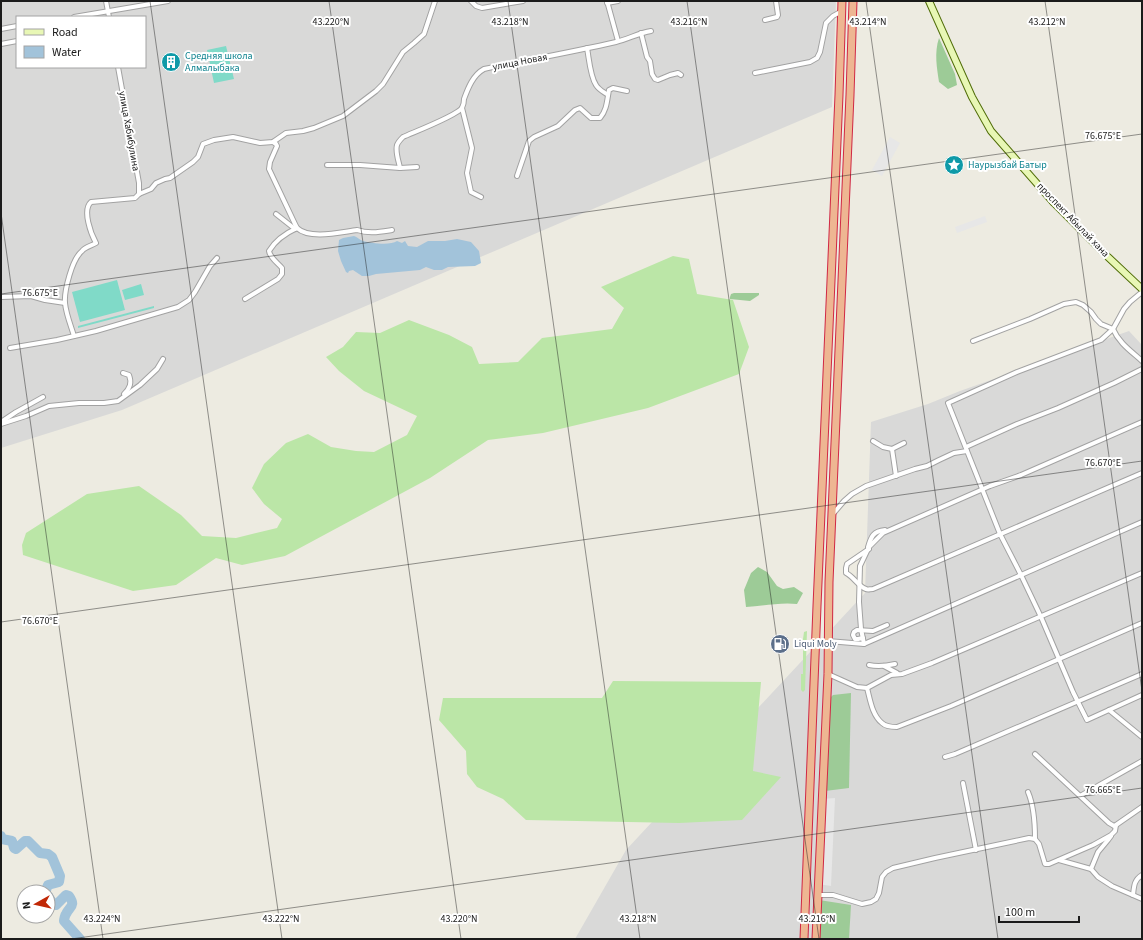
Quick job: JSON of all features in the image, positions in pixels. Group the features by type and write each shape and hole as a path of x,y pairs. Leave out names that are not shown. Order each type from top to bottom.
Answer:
{"highway":[{"path":"804,939 842,1"},
{"path":"816,939 828,674 832,515 854,1"}],"main road":[{"name":"проспект Абылай хана","path":"929,1 972,98 991,131 1054,202 1142,289"}],"street":[{"path":"106,1 109,16"},
{"path":"81,16 168,1"},
{"path":"74,336 65,303 68,282 74,261 83,249 96,243 86,216 90,202 135,198 138,194 151,189 156,183 170,178 193,162 198,157 203,144 214,140 233,137 260,143 273,142 286,133 314,128 343,116 383,84 403,52 424,34 435,1"},
{"path":"471,1 476,6 482,8 523,1"},
{"path":"618,1 607,2 618,41"},
{"path":"765,20 777,17 776,1"},
{"path":"755,72 810,62 816,58 820,52 826,23 833,16 842,11"},
{"path":"1,28 16,26"},
{"name":"улица Новая","path":"462,108 468,88 480,71 484,69 570,52 618,41 651,31"},
{"path":"641,33 647,57 650,61 652,74 655,78 658,80 678,72 681,75"},
{"path":"1,44 16,41"},
{"path":"587,48 590,66 596,84 600,90 608,95"},
{"name":"улица Хабибулина","path":"118,68 139,183 138,194"},
{"path":"517,176 529,141 558,126 575,110 580,108 590,118 600,118 604,114 609,90 613,88 627,91"},
{"path":"400,168 397,145 403,137 450,117 462,108 472,148 467,173 468,182 471,192 481,196"},
{"path":"283,136 270,162 269,169 297,226 296,229"},
{"path":"273,142 277,146"},
{"path":"327,165 360,165 400,168 417,167"},
{"path":"276,214 296,229 310,234 357,230 375,233 392,230"},
{"path":"245,299 271,284 282,274 282,268 271,257 269,251 279,239 296,229"},
{"path":"10,348 57,340 96,331 178,307 189,300 210,266 217,258"},
{"path":"1142,292 1124,309 1113,329 1101,340 1017,372 948,403 1000,534 1041,617 1087,720 1142,695"},
{"path":"1,297 31,296 65,303"},
{"path":"973,341 1064,304 1076,302 1083,305 1101,324 1113,329 1116,337 1142,361"},
{"path":"1,423 26,416 49,406 79,402 104,403 119,400 140,385 157,369 163,359"},
{"path":"832,515 844,500 866,486 927,466 954,453 967,449 1017,424 1058,408 1142,369"},
{"path":"119,400 130,385 129,375 123,372"},
{"path":"1,423 16,412 43,397"},
{"path":"864,644 861,630 859,602 860,566 869,549 876,539 883,533 1142,422"},
{"path":"873,441 883,447 892,449 904,443"},
{"path":"892,449 896,476"},
{"path":"869,549 847,564 846,573 866,589 873,589 1142,473"},
{"path":"828,641 864,644 1142,522"},
{"path":"828,674 857,687 866,688 891,675 902,674 932,663 1142,573"},
{"path":"866,688 877,717 883,724 891,727 897,727 951,706 1142,624"},
{"path":"863,638 856,639 853,635 854,632 857,630 873,631 887,625"},
{"path":"869,665 884,666 895,664"},
{"path":"884,666 893,672 902,674"},
{"path":"945,757 1142,674"},
{"path":"1109,710 1142,737"},
{"path":"1035,754 1109,823 1114,826 1116,825"},
{"path":"1080,796 1142,761"},
{"path":"963,783 976,850"},
{"path":"1028,792 1031,799 1035,839 1039,844 1045,864 1093,845 1111,835"},
{"path":"1091,869 1098,852 1115,831 1116,825 1142,806"},
{"path":"817,896 833,895 862,904 871,902 876,899 879,893 882,878 886,872 893,868 1029,838 1035,839"},
{"path":"1058,860 1091,869 1098,877 1112,886 1142,899"},
{"path":"1133,895 1135,882 1137,878 1142,875"}],"shaded area":[{"path":"1,1 836,1 832,107 122,410 1,448"},
{"path":"226,46 234,79 214,83 207,50"},
{"path":"890,137 900,143 882,176 872,170"},
{"path":"985,216 987,222 957,233 955,227"},
{"path":"117,280 125,310 80,322 72,292"},
{"path":"141,284 144,295 125,300 122,290"},
{"path":"154,306 154,308 78,328 78,326"},
{"path":"1129,331 1142,345 1142,939 575,939 626,850 865,593 871,422 928,404 960,391"},
{"path":"835,798 831,886 818,884 822,799"}],"green space":[{"path":"939,38 955,74 957,85 948,89 939,82 936,55"},
{"path":"673,256 689,259 697,294 733,300 749,347 739,374 648,408 543,433 488,440 430,478 285,556 242,565 216,558 176,585 133,591 23,555 22,545 26,533 87,494 139,486 181,515 202,536 236,538 277,528 282,519 264,504 252,488 264,464 286,443 308,434 331,447 374,452 407,435 417,416 364,391 339,371 326,357 343,347 356,332 380,333 409,320 449,335 472,347 479,364 518,362 542,338 612,329 624,308 601,287"},
{"path":"759,293 759,295 750,301 730,299 731,294"},
{"path":"758,567 767,572 777,586 783,589 794,587 803,593 797,604 746,607 744,590 751,573"},
{"path":"807,631 805,690 803,692 801,690 801,674 803,674 802,646 804,632"},
{"path":"613,681 761,682 753,771 781,777 742,820 679,823 526,820 503,799 477,787 467,774 466,751 439,720 443,698 602,698"},
{"path":"851,693 849,788 825,791 830,698 833,695"},
{"path":"819,900 851,905 849,939 818,939"}],"water":[{"path":"354,236 363,241 385,244 394,243 397,241 402,243 405,241 408,246 417,247 428,241 457,239 471,242 479,251 481,263 475,266 448,267 442,270 434,270 426,267 420,270 362,276 353,270 349,271 348,273 346,272 338,251 339,240"}],"waterway":[{"path":"1,836 2,839 12,841 14,848 16,849 25,841 28,841 40,853 48,854 52,857 60,876 59,882 52,884"},
{"path":"56,905 66,895 69,896 72,906 64,921 80,939"}],"place":[{"name":"Средняя школа Алмалыбака","path":"171,62"},
{"name":"Наурызбай Батыр","path":"954,165"},
{"name":"Liqui Moly","path":"780,644"}]}
